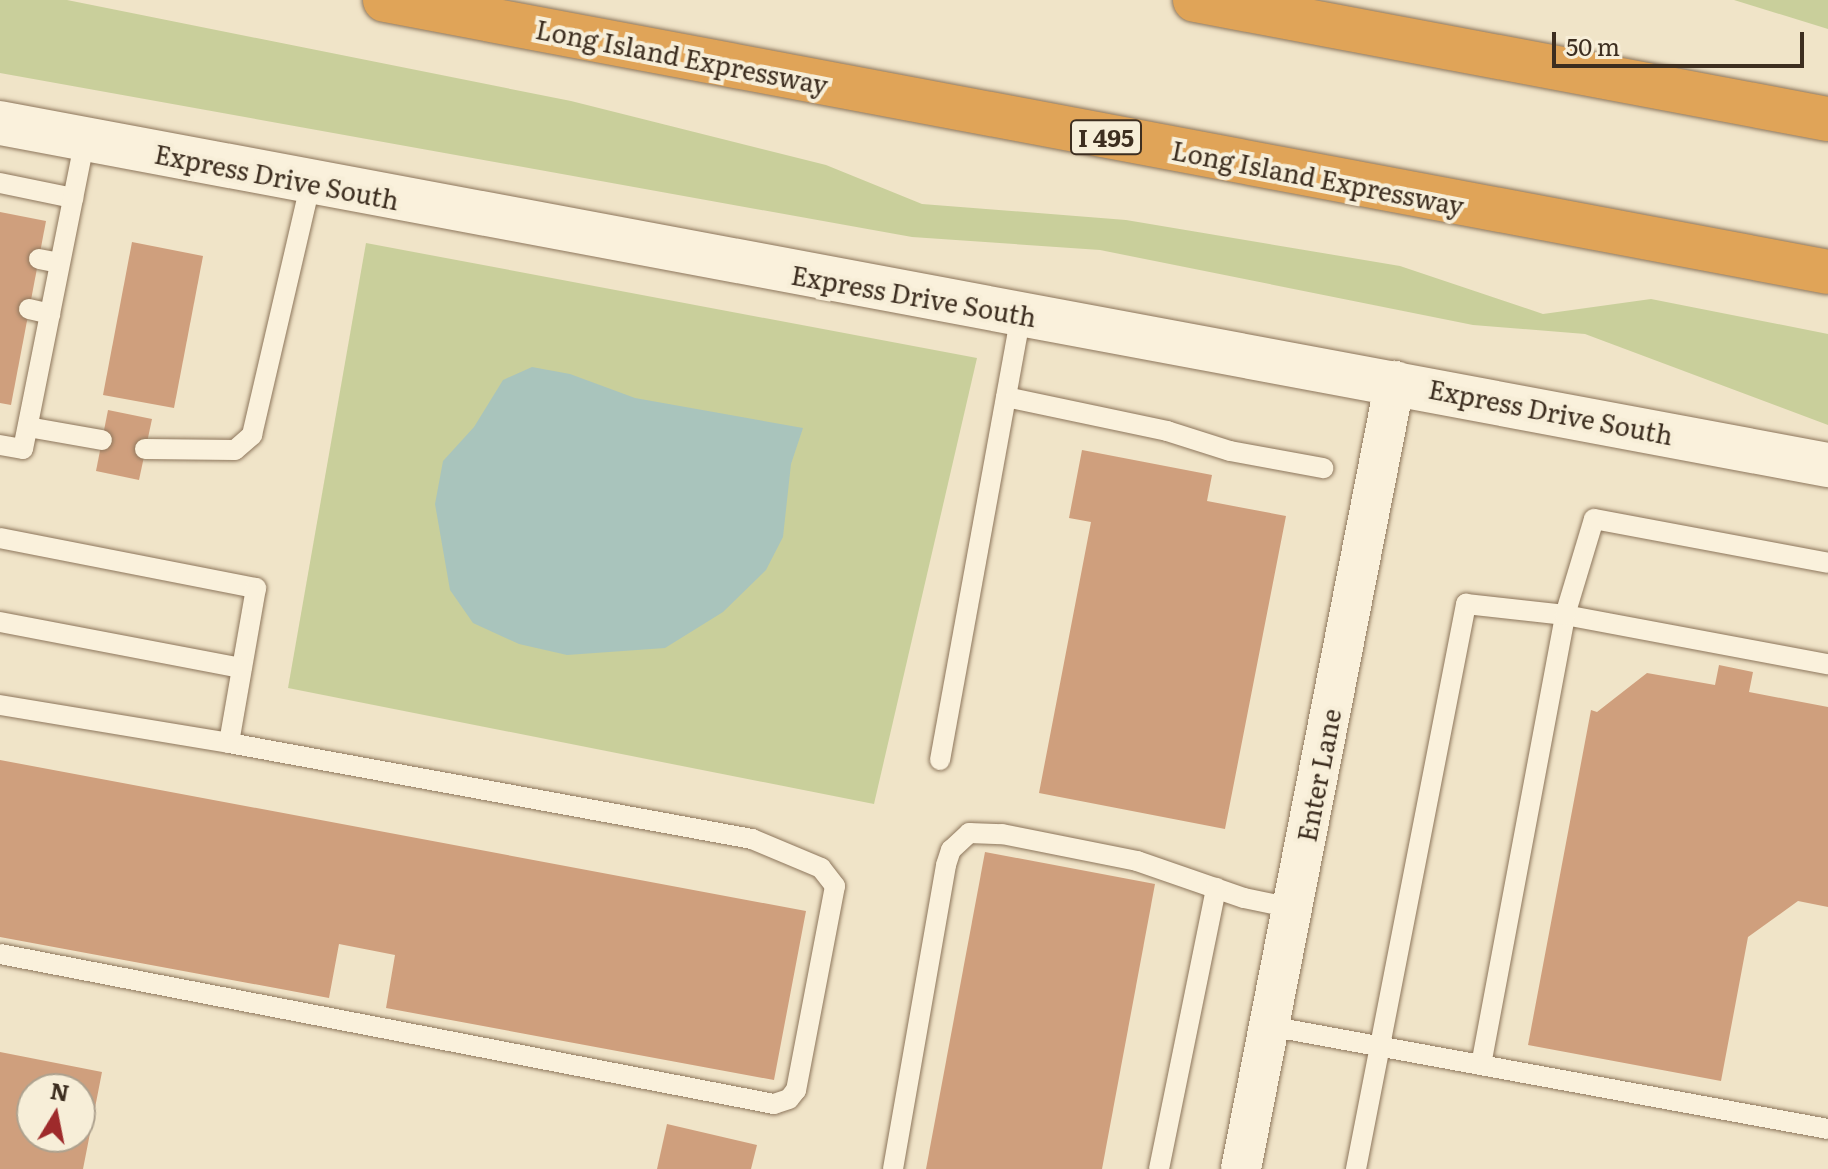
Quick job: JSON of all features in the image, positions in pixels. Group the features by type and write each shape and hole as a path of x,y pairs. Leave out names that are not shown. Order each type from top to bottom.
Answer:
{"highway":[{"name":"Long Island Expressway","path":"385,0 1828,272"},
{"path":"1195,0 1828,119"}],"main road":[{"name":"Express Drive South","path":"0,123 1395,381 1828,465"}],"street":[{"name":"Enter Lane","path":"1241,1169 1395,381"}],"lane":[{"path":"0,445 23,449 28,427 27,375 50,314 49,261 73,198 85,139"},
{"path":"145,449 235,450 252,435 311,182"},
{"path":"0,183 73,198"},
{"path":"29,309 50,314"},
{"path":"940,760 1021,314"},
{"path":"1006,397 1167,431 1230,451 1323,468"},
{"path":"28,427 102,440"},
{"path":"1481,1065 1565,615 1594,519 1828,563"},
{"path":"0,538 256,588 229,743"},
{"path":"1356,1169 1466,604 1565,615 1828,664"},
{"path":"0,622 242,668"},
{"path":"0,705 229,743 752,839 821,868 835,886 796,1090 789,1099 774,1104 0,954"},
{"path":"893,1169 946,865 961,839 969,833 1002,834 1152,864 1216,888 1292,908"},
{"path":"1159,1169 1216,888"},
{"path":"1269,1026 1828,1129"},
{"path":"1806,1125 1828,1110"}],"green space":[{"path":"0,0 67,0 571,101 826,165 922,204 1126,220 1400,266 1543,314 1651,299 1828,334 1828,425 1585,334 1473,325 1100,250 912,237 0,73"},
{"path":"1734,0 1828,0 1828,29"},
{"path":"366,243 977,358 874,804 288,688"}],"water":[{"path":"532,367 570,374 635,398 803,428 791,464 783,537 766,570 723,612 665,648 567,655 519,644 473,623 450,590 435,504 443,461 474,427 503,380"}],"building":[{"path":"0,212 46,221 11,405 0,403"},
{"path":"132,242 203,256 174,408 103,395"},
{"path":"108,410 152,419 139,480 96,471"},
{"path":"1082,450 1212,475 1207,501 1286,516 1225,829 1039,793 1091,522 1069,518"},
{"path":"1719,665 1753,672 1749,692 1828,707 1828,907 1798,901 1748,937 1721,1081 1528,1045 1591,710 1597,712 1647,673 1715,685"},
{"path":"0,760 806,911 774,1080 386,1008 395,955 339,944 329,998 0,937"},
{"path":"985,852 1155,884 1102,1169 926,1169"},
{"path":"0,1052 102,1072 96,1103 96,1073 16,1073 16,1153 86,1153 83,1169 0,1169"},
{"path":"667,1124 757,1145 751,1169 657,1169"}]}
